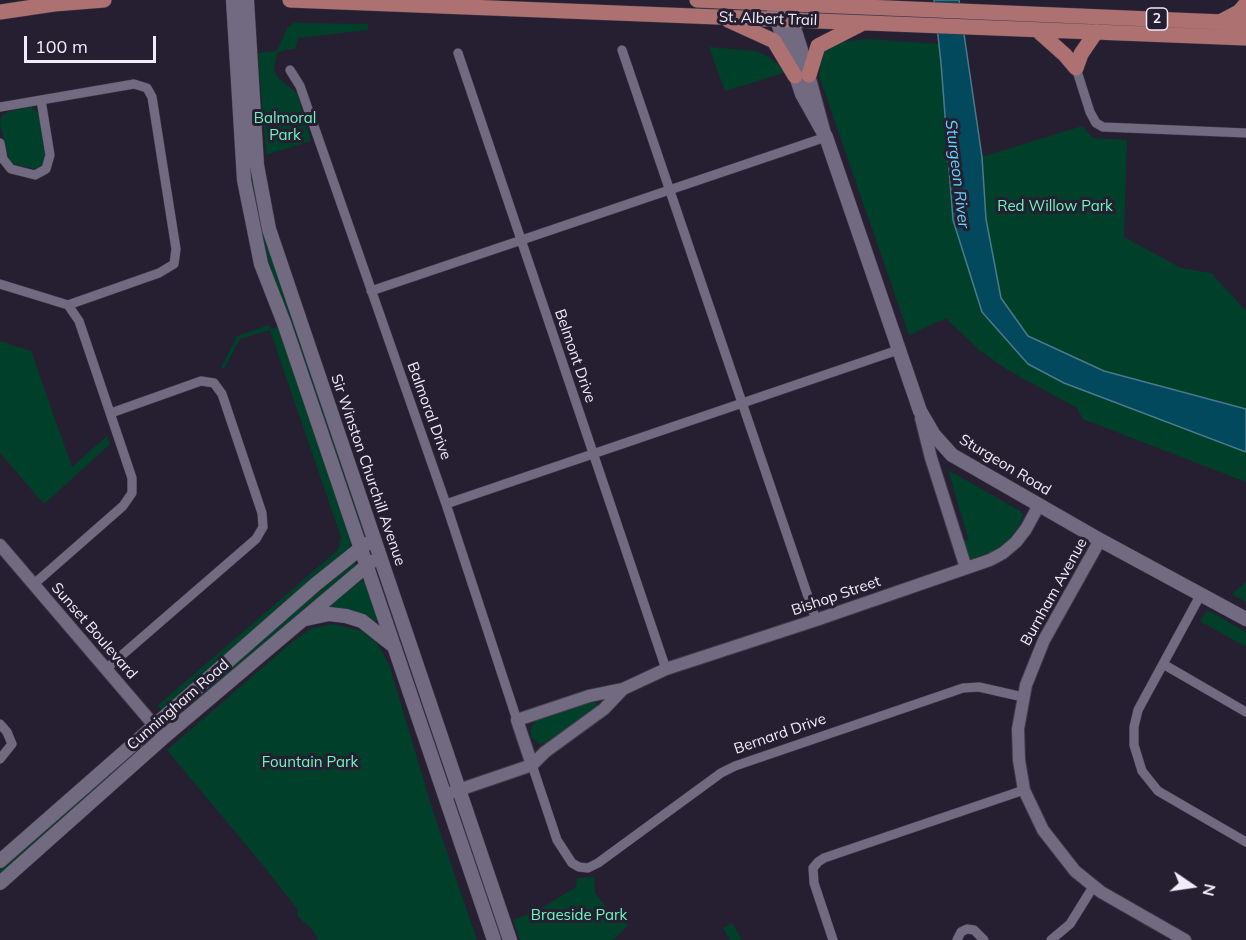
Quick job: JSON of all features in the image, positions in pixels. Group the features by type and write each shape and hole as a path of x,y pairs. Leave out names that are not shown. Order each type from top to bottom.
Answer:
{"main road":[{"path":"0,12 104,0"},
{"path":"233,0 244,180 258,253 494,940"},
{"name":"Sir Winston Churchill Avenue","path":"247,0 257,165 269,229 510,940"},
{"name":"St. Albert Trail","path":"290,0 1246,38"},
{"name":"St. Albert Trail","path":"697,0 1246,23"},
{"path":"832,0 851,6"},
{"path":"1014,13 1035,0"},
{"path":"1059,0 1068,15"},
{"name":"Sturgeon Road","path":"778,2 802,75 808,108 826,137 920,411 934,435 951,455 1100,540 1246,619"},
{"path":"1221,22 1239,12 1246,4"},
{"path":"723,17 774,41 802,75 818,46 863,23"},
{"path":"1037,30 1076,68"},
{"path":"1076,68 1081,54 1096,32"},
{"name":"Cunningham Road","path":"0,861 316,584 373,538"},
{"name":"Cunningham Road","path":"0,883 164,737 379,554"},
{"path":"304,619 329,614 346,616 362,621 380,633 393,646"}],"street":[{"path":"622,50 816,620"},
{"name":"Belmont Drive","path":"458,53 666,669"},
{"path":"1076,68 1090,112 1096,123 1103,127 1246,133"},
{"name":"Balmoral Drive","path":"290,70 300,86 446,504 532,765"},
{"path":"0,107 134,84 147,88 152,97 176,249 174,264 159,273 68,305 0,284"},
{"path":"0,143 3,159 11,169 36,175 46,169 50,155 41,100"},
{"path":"371,291 826,137"},
{"path":"34,584 123,506 132,493 132,478 111,413 79,321 68,305"},
{"path":"446,504 898,350"},
{"path":"107,668 256,539 263,527 262,513 222,394 214,383 201,381 111,413"},
{"path":"920,411 931,458 966,568"},
{"name":"Bishop Street","path":"517,720 589,696 623,689 666,669 990,560 1010,548 1026,529 1038,505"},
{"name":"Burnham Avenue","path":"1100,540 1044,640 1029,673 1023,697 1018,744 1024,790 1043,830 1058,853 1074,871 1093,886 1185,940"},
{"name":"Sunset Boulevard","path":"0,545 164,737"},
{"path":"1201,594 1138,710 1135,718 1134,745 1138,763 1147,778 1164,796 1246,842"},
{"path":"1163,664 1246,712"},
{"name":"Bernard Drive","path":"532,765 557,840 572,863 588,868 721,773 735,766 963,688 980,687 1023,697"},
{"name":"Bishop Street","path":"444,795 532,765 545,752 604,709 623,689"},
{"path":"0,724 7,732 12,744 0,759"},
{"path":"833,940 814,883 813,868 818,862 1024,790"},
{"path":"1051,940 1070,924 1093,886"},
{"path":"957,940 961,932 971,929 984,940"}],"green space":[{"path":"239,20 243,20 252,159 365,530 365,541 265,252 251,197"},
{"name":"Balmoral Park","path":"294,23 368,24 368,30 298,38 295,49 277,53 274,69 277,77 297,93 311,141 266,155 258,53 277,51 288,27"},
{"path":"868,39 939,44 982,312 1028,364 1064,383 1246,452 1246,482 1083,419 1077,408 1006,369 979,350 946,318 909,335 819,76 823,51 833,43"},
{"path":"709,47 756,51 770,58 782,68 784,73 725,91"},
{"path":"31,107 37,111 39,116 45,154 40,167 35,169 13,164 9,159 0,124 1,117 7,112"},
{"name":"Red Willow Park","path":"1082,126 1093,138 1127,140 1124,237 1181,268 1211,273 1246,311 1246,409 1104,371 1028,336 1001,297 986,219 982,157"},
{"path":"269,325 271,329 280,326 351,542 349,549 162,710 157,706 338,550 341,537 270,330 240,339 224,369 221,368 237,336"},
{"path":"0,341 31,351 72,467 107,436 110,444 44,504 0,453"},
{"path":"948,470 1022,512 1023,516 1019,526 999,549 969,560 962,539 969,541"},
{"path":"356,564 351,570 175,720 167,723 345,567"},
{"path":"357,580 366,582 379,620 325,607"},
{"path":"1246,582 1246,602 1232,594"},
{"path":"1206,612 1211,612 1246,632 1246,647 1200,621"},
{"name":"Fountain Park","path":"333,624 362,631 378,644 390,667 431,805 477,940 318,940 313,930 297,916 298,910 262,864 167,750 291,643 312,628"},
{"path":"593,701 597,703 596,708 547,743 539,744 531,737 531,727 537,720"},
{"path":"113,770 103,785 0,875 0,868"},
{"name":"Braeside Park","path":"594,877 595,893 613,916 618,912 628,925 613,940 520,940 513,920 537,911 576,887 577,878"},
{"path":"732,923 742,940 730,940 723,928"}],"water":[{"name":"Sturgeon River","path":"934,0 959,0 982,157 986,219 1001,298 1028,336 1104,371 1246,409 1246,452 1064,383 1028,364 982,312 953,220"}]}
